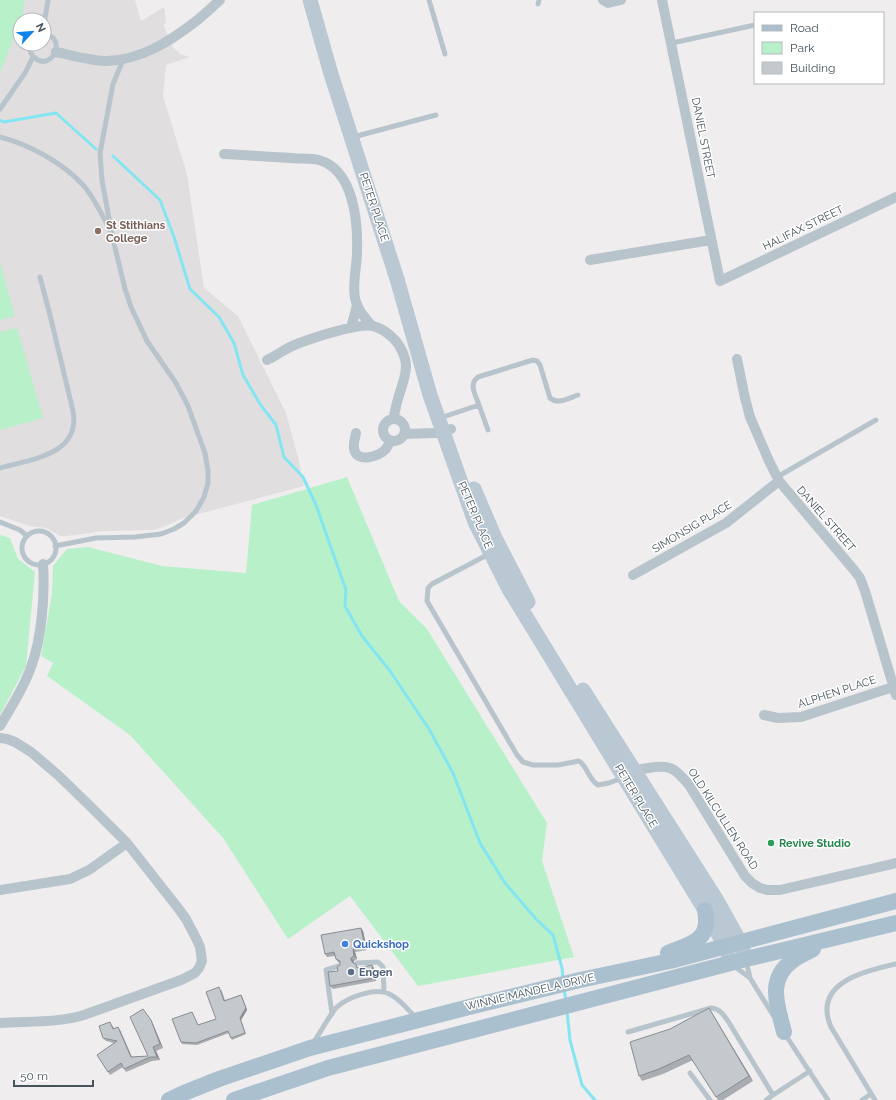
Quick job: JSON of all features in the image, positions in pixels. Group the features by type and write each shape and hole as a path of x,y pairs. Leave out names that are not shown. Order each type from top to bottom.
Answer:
{"main road":[{"path":"305,0 320,36"},
{"name":"PETER PLACE","path":"310,0 351,138 397,279 430,395 447,425"},
{"name":"PETER PLACE","path":"321,0 357,136 460,465 475,522 496,551 509,588 629,773 712,892 739,961"},
{"name":"PETER PLACE","path":"629,773 705,910 732,944"},
{"name":"WINNIE MANDELA DRIVE","path":"169,1100 219,1079 310,1048 580,980 670,961 896,901"},
{"path":"624,970 698,939 706,928 707,920 705,910"},
{"name":"WINNIE MANDELA DRIVE","path":"234,1100 328,1068 739,961 896,923"},
{"path":"784,1032 775,997 777,981 782,970 792,961 828,940"}],"street":[{"path":"56,52 105,61 123,59 143,54 195,22 220,0"},
{"path":"603,0 608,3 621,0"},
{"name":"DANIEL STREET","path":"662,0 720,281"},
{"path":"224,154 319,160 333,168 343,178 353,204 356,223 358,251 354,290 357,305 364,318 372,326"},
{"name":"HALIFAX STREET","path":"720,281 896,197"},
{"path":"590,260 711,240"},
{"path":"351,328 357,305"},
{"path":"267,360 297,344 351,328 372,326 386,331 396,342 403,354 406,366 404,380 397,400 393,419"},
{"name":"DANIEL STREET","path":"737,359 750,417 768,461 778,479 860,578 875,620 895,691"},
{"path":"393,419 398,420 405,428 404,434 399,440 390,440 384,434 383,428 386,423 393,419"},
{"path":"404,434 436,433 447,425"},
{"path":"356,433 353,448 356,454 361,457 369,457 380,454 386,448 390,440"},
{"name":"SIMONSIG PLACE","path":"633,575 726,523 778,479"},
{"path":"0,726 23,686 34,659 42,611 44,586 43,564"},
{"name":"ALPHEN PLACE","path":"764,715 778,718 801,717 895,691"},
{"path":"0,738 15,742 58,775 127,843 186,919 200,947 202,961 195,973 181,980 76,1018 0,1023"},
{"name":"OLD KILCULLEN ROAD","path":"629,773 665,766 679,772 689,785 745,876 752,883 767,890 788,889 896,863"},
{"path":"0,890 70,879 89,870 127,843"}],"lane":[{"path":"46,12 48,0"},
{"path":"429,0 445,54"},
{"path":"672,43 754,25"},
{"path":"30,52 33,57 42,61 50,59 56,52 57,48 52,37"},
{"path":"0,109 25,73 33,57"},
{"path":"55,546 96,538 136,537 161,534 174,529 184,524 196,511 204,497 208,483 205,453 188,406 176,383 147,341 131,308 112,235 102,180 100,153 113,84 123,59"},
{"path":"357,136 436,116"},
{"path":"0,137 18,143 52,160 75,177 84,186 97,204 112,235"},
{"path":"0,468 52,452 66,442 71,436 73,429 73,410 40,277"},
{"path":"488,430 472,384 478,377 533,360 537,361 540,365 550,398 558,402 578,395"},
{"path":"447,425 479,405"},
{"path":"778,479 876,420"},
{"path":"0,522 20,530 27,536"},
{"path":"42,531 52,537 55,546 55,553 52,558 43,564 33,563 25,556 22,546 27,536 31,533 42,531"},
{"path":"496,551 432,584 428,588 427,600 514,749 523,762 528,764 558,765 579,761 585,765 591,778 598,785 609,784 629,773"},
{"name":"PETER PLACE","path":"739,961 750,978"},
{"name":"PETER PLACE","path":"739,961 828,1100"},
{"path":"357,963 378,962 381,964 383,967 384,991"},
{"path":"874,1100 831,1027 826,1014 826,1005 828,998 834,991 849,979 865,972 896,964"},
{"path":"332,1014 326,970 339,966"},
{"path":"310,1048 337,1007 351,998 368,993 384,991 391,994 419,1020"},
{"path":"628,1032 711,1008 719,1010 728,1020 773,1095"},
{"path":"766,1100 810,1071"},
{"path":"690,1073 710,1100"},
{"path":"862,1100 871,1094"}],"shaded area":[{"name":"St Stithians College","path":"0,0 135,0 141,21 164,7 166,23 163,24 173,47 180,54 190,57 166,65 163,96 187,174 204,288 238,316 286,413 304,486 180,519 155,530 104,531 60,536 46,528 29,526 0,516"}],"green space":[{"path":"0,0 25,0 23,12 12,12 12,42 0,73"},
{"path":"0,263 15,316 0,320"},
{"path":"17,328 43,418 0,430 0,332"},
{"path":"347,477 399,601 427,629 547,823 542,861 574,957 418,986 350,896 288,939 223,838 130,735 47,676 53,663 41,656 52,593 53,566 67,549 88,547 162,566 246,573 252,505"},
{"path":"0,535 10,538 18,559 35,572 26,666 0,715"}],"building":[{"path":"361,928 365,947 353,949 354,956 351,960 356,964 357,968 372,965 374,978 330,986 328,972 338,971 337,967 340,965 340,961 336,959 334,952 325,954 321,935"},
{"path":"219,987 224,1001 241,995 246,1008 240,1018 245,1033 231,1038 228,1031 196,1043 181,1042 172,1019 192,1012 198,1025 216,1019 206,992"},
{"path":"709,1008 749,1076 716,1097 689,1055 659,1069 639,1076 630,1042 670,1029"},
{"path":"143,1009 151,1020 160,1044 153,1047 157,1057 150,1057 124,1069 121,1063 108,1072 97,1055 117,1041 103,1038 99,1026 110,1022 113,1029 118,1027 131,1057 148,1056 130,1017"}],"waterway":[{"path":"0,120 4,122 56,113 96,149"},
{"path":"113,156 160,200 174,237 190,289 219,317 234,343 243,375 260,404 276,425 284,457 303,477 316,505 346,590 345,606 362,636 390,671 429,729 453,773 480,843 505,883 536,919 553,935 562,968 563,979"},
{"path":"564,989 566,1001"},
{"path":"567,1011 570,1040 582,1085 595,1100"}],"place":[{"name":"St Stithians College","path":"98,231"},
{"name":"Revive Studio","path":"771,843"},
{"name":"Quickshop","path":"345,944"},
{"name":"Engen","path":"351,972"}]}
